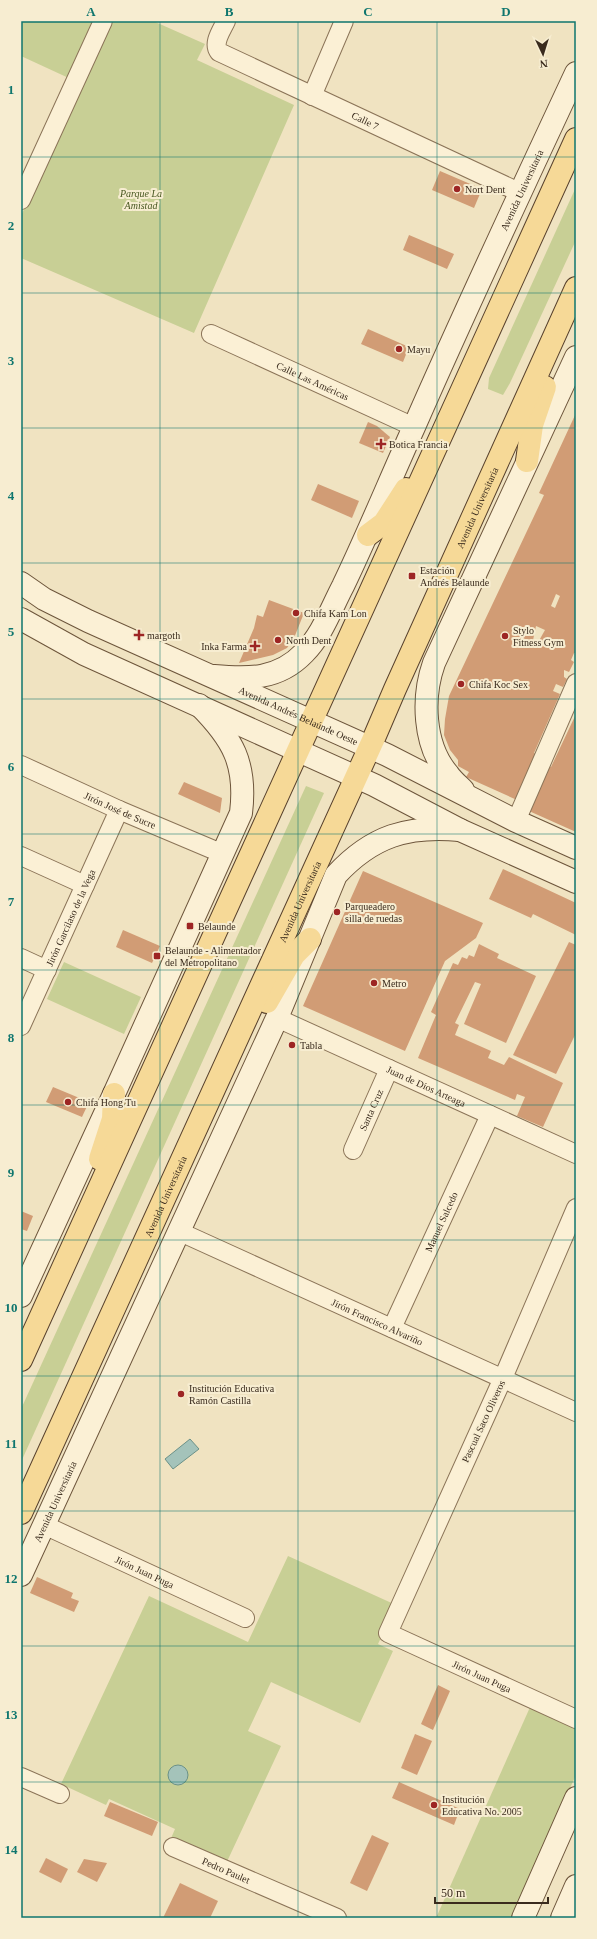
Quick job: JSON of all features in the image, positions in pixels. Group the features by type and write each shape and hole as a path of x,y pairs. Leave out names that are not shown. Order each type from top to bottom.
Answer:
{"main road":[{"path":"21,1360 576,140"},
{"name":"Avenida Universitaria","path":"21,1513 370,748 576,288"},
{"path":"527,461 532,425 556,355 558,328"},
{"path":"368,535 384,523 411,481 435,452"},
{"path":"241,1028 261,1013 294,955 310,940"},
{"path":"84,1224 84,1209 113,1119 114,1094"}],"street":[{"path":"21,200 103,21"},
{"name":"Calle 7","path":"226,21 216,43 216,48 219,52 520,193"},
{"path":"312,96 344,21"},
{"name":"Avenida Universitaria","path":"214,676 243,679 265,677 285,667 303,655 318,637 368,535 414,427 576,73"},
{"name":"Calle Las Américas","path":"211,334 414,427"},
{"path":"472,799 447,773 437,755 429,733 426,714 428,680 434,663 527,461 571,380 576,357"},
{"name":"Avenida Andrés Belaúnde Oeste","path":"21,583 44,599 95,624 214,676 370,748 516,821 576,848"},
{"path":"21,618 84,654 298,750 356,777 460,830 571,880"},
{"path":"84,654 92,640 95,624"},
{"path":"121,670 125,654 134,641"},
{"path":"516,821 576,683"},
{"path":"21,1296 114,1094 240,813 243,791 239,765 230,743 218,724 199,705"},
{"name":"Jirón José de Sucre","path":"21,765 119,810 221,853"},
{"name":"Jirón Garcilaso de la Vega","path":"21,1026 119,810"},
{"name":"Avenida Universitaria","path":"21,1575 277,1018 336,875 359,853 385,838 399,833 423,828 460,830"},
{"path":"526,860 536,848 540,832"},
{"path":"571,880 569,862 576,853"},
{"path":"21,856 85,885"},
{"path":"21,958 47,970"},
{"name":"Juan de Dios Arteaga","path":"277,1018 576,1154"},
{"name":"Santa Cruz","path":"353,1150 389,1069"},
{"name":"Manuel Salcedo","path":"392,1328 490,1115"},
{"name":"Pascual Saco Oliveros","path":"388,1633 503,1378 576,1208"},
{"name":"Jirón Francisco Alvariño","path":"178,1231 576,1412"},
{"name":"Jirón Juan Puga","path":"44,1525 245,1618"},
{"name":"Jirón Juan Puga","path":"388,1633 576,1719"},
{"path":"21,1776 60,1794"},
{"path":"523,1918 576,1798"},
{"name":"Pedro Paulet","path":"173,1847 280,1895 337,1918"},
{"path":"562,1918 576,1886"}],"green space":[{"path":"21,21 100,21 73,80 21,56"},
{"name":"Parque La Amistad","path":"108,21 153,21 205,44 197,60 294,105 194,333 21,258 21,216"},
{"path":"576,187 576,240 510,383 503,395 488,389 489,378"},
{"path":"306,786 324,793 21,1462 21,1409"},
{"path":"64,962 141,997 124,1034 47,999"},
{"path":"288,1556 396,1605 378,1644 393,1651 360,1723 271,1682 248,1731 281,1746 224,1868 169,1843 175,1829 109,1799 106,1805 61,1784 149,1596 248,1642"},
{"path":"531,1705 576,1725 576,1775 511,1918 436,1918"}],"water":[{"path":"190,1439 199,1449 173,1469 165,1459"},
{"path":"178,1765 185,1768 188,1775 185,1782 178,1785 171,1782 168,1775 171,1768"}],"building":[{"name":"Nort Dent","path":"440,171 482,189 474,208 432,190"},
{"path":"409,235 454,254 447,269 403,250"},
{"path":"368,329 409,347 403,362 361,344"},
{"path":"576,413 576,653 574,653 571,660 574,662 569,672 564,670 564,677 567,679 563,687 556,684 553,691 560,694 534,753 537,754 517,800 466,777 469,772 458,766 458,760 450,750 444,735 445,719 449,696 544,495 539,493","holes":["556,594 560,596 555,608 551,606","536,626 545,630 536,646 532,645"]},
{"path":"368,422 377,426 390,437 383,453 359,443"},
{"path":"318,484 359,501 352,518 311,500"},
{"path":"269,600 304,613 294,638 287,648 273,655 239,663 254,628 257,615 263,617"},
{"path":"576,714 576,832 529,811 549,766 551,767"},
{"path":"184,782 222,798 220,813 178,794"},
{"path":"503,869 576,903 576,935 533,914 531,918 489,899"},
{"name":"Metro","path":"363,871 483,923 476,938 445,961 405,1051 303,1006"},
{"path":"123,930 160,946 152,963 116,947"},
{"path":"569,942 576,945 576,1033 556,1074 513,1055"},
{"path":"479,944 499,954 497,958 536,976 506,1043 464,1024 481,984 475,982 455,1023 459,1025 455,1035 491,1051 488,1058 504,1065 509,1057 563,1083 543,1127 517,1116 525,1097 517,1094 515,1100 418,1058 436,1015 431,1012 453,963 458,965 462,957 467,959 469,955 474,957"},
{"name":"Chifa Hong Tu","path":"53,1087 89,1102 82,1117 46,1102"},
{"path":"21,1211 33,1216 27,1231 21,1229"},
{"path":"37,1577 73,1593 71,1598 79,1601 74,1612 30,1593"},
{"path":"438,1685 450,1691 433,1730 421,1724"},
{"path":"415,1734 432,1741 417,1775 401,1768"},
{"path":"399,1782 460,1809 454,1825 392,1798"},
{"path":"110,1802 158,1822 152,1836 104,1816"},
{"path":"372,1835 389,1843 367,1891 350,1883"},
{"path":"46,1858 68,1869 61,1883 39,1872"},
{"path":"84,1859 107,1863 97,1882 77,1872"},
{"path":"180,1883 218,1901 210,1918 163,1918"}],"place":[{"name":"Nort Dent","path":"457,189"},
{"name":"Mayu","path":"399,349"},
{"name":"Botica Francia","path":"381,444"},
{"name":"Estación Andrés Belaunde","path":"412,576"},
{"name":"Chifa Kam Lon","path":"296,613"},
{"name":"margoth","path":"139,635"},
{"name":"Stylo Fitness Gym","path":"505,636"},
{"name":"North Dent","path":"278,640"},
{"name":"Inka Farma","path":"255,646"},
{"name":"Chifa Koc Sex","path":"461,684"},
{"name":"Parqueadero silla de ruedas","path":"337,912"},
{"name":"Belaunde","path":"190,926"},
{"name":"Belaunde - Alimentador del Metropolitano","path":"157,956"},
{"name":"Metro","path":"374,983"},
{"name":"Tabla","path":"292,1045"},
{"name":"Chifa Hong Tu","path":"68,1102"},
{"name":"Institución Educativa Ramón Castilla","path":"181,1394"},
{"name":"Institución Educativa No. 2005","path":"434,1805"}]}
